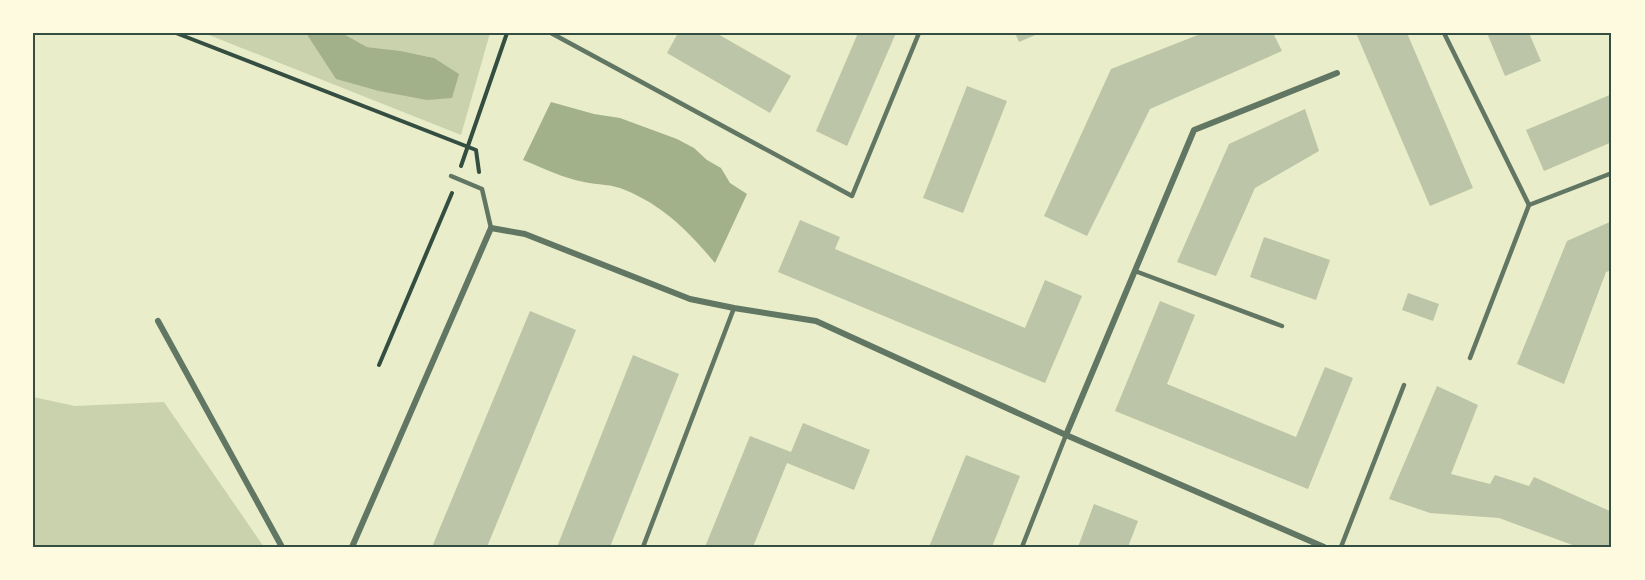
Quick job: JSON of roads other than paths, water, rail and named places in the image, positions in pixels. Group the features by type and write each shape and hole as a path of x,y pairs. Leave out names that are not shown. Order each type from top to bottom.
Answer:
{"street":[{"path":"1066,435 1194,130 1337,74"},
{"path":"352,547 491,228 525,234 690,300 816,321 1066,435 1324,547"},
{"path":"158,321 282,547"}],"lane":[{"path":"551,33 852,196 919,33"},
{"path":"1444,33 1529,205 1470,358"},
{"path":"1529,205 1612,173"},
{"path":"451,176 482,189 491,228"},
{"path":"1135,272 1282,326"},
{"path":"643,547 734,308"},
{"path":"1341,547 1404,384"},
{"path":"1022,547 1066,435"}]}
